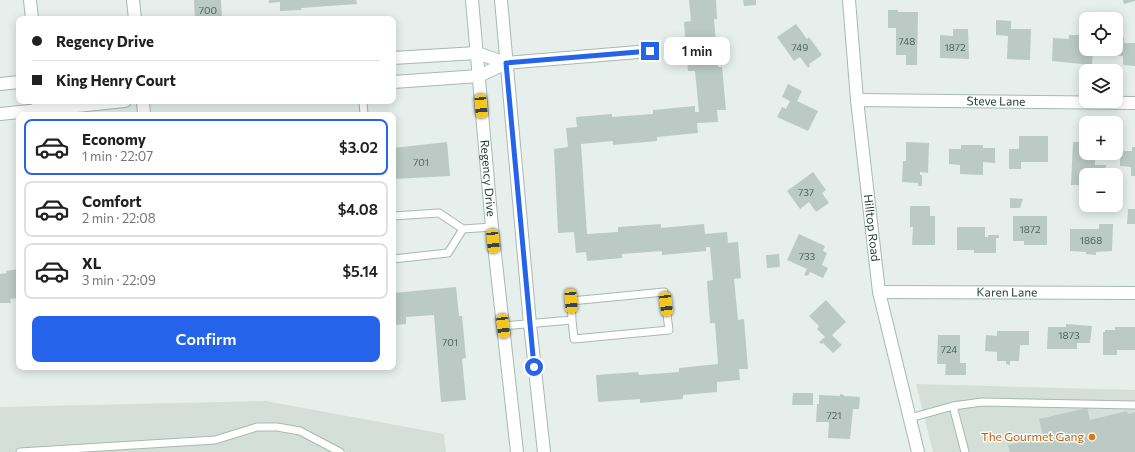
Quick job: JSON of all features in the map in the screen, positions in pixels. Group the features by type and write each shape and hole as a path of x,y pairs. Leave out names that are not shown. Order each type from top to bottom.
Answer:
{"street":[{"path":"30,0 32,16"},
{"path":"133,0 135,16"},
{"name":"Regency Drive","path":"472,0 492,227 517,452"},
{"path":"501,0 530,324 544,452"},
{"name":"Hilltop Road","path":"849,0 857,100 879,292 918,452"},
{"path":"396,82 479,76 506,63 650,51"},
{"path":"396,58 477,53 506,63"},
{"path":"0,84 16,82"},
{"name":"Steve Lane","path":"857,100 1135,103"},
{"path":"0,114 92,104"},
{"name":"Karen Lane","path":"879,292 1135,293"}],"lane":[{"path":"396,216 439,213 463,229 492,227"},
{"path":"396,259 448,253 463,229"},
{"path":"664,292 669,330 574,339 572,320 571,301 664,292"},
{"path":"503,326 572,320"},
{"path":"910,418 953,406 982,402 1135,405"},
{"path":"953,406 965,452"},
{"path":"20,452 215,440 257,427 300,431 340,452"}],"shaded area":[{"path":"916,384 1135,390 1135,452 933,452"},
{"path":"266,401 444,434 446,452 0,452 0,407"}],"building":[{"path":"194,0 221,0 222,16 195,16"},
{"path":"269,0 356,0 357,4 280,11 280,2 269,3"},
{"path":"689,0 716,0 717,19 714,19 718,67 722,67 726,110 717,110 718,122 697,123 698,133 657,137 657,141 613,145 613,141 581,144 587,234 618,232 618,227 661,224 661,228 704,224 705,234 727,232 728,243 738,242 741,278 734,279 738,320 744,319 748,369 739,369 740,380 717,382 717,392 683,395 683,399 640,403 640,399 598,402 596,375 638,372 639,375 679,372 679,368 718,364 715,323 710,323 707,281 713,280 710,247 706,247 706,251 662,255 662,251 622,254 622,258 587,261 586,252 576,253 574,232 558,233 554,149 568,147 566,128 577,127 576,117 612,114 612,117 653,114 653,110 695,106 695,112 699,112 695,71 688,71 684,22 691,21"},
{"path":"743,0 756,0 756,5 744,6"},
{"path":"1123,0 1135,0 1135,1 1124,4"},
{"path":"888,10 898,10 898,12 918,12 917,65 906,65 906,55 896,55 896,28 888,28"},
{"path":"996,20 1011,21 1011,29 1031,29 1030,60 1007,59 1008,36 996,35"},
{"path":"796,24 807,39 809,37 822,55 809,64 810,66 808,68 800,57 794,61 777,37"},
{"path":"953,29 968,29 969,59 940,58 940,35 953,36"},
{"path":"1069,35 1079,35 1079,56 1093,56 1092,64 1052,61 1053,38 1069,39"},
{"path":"1124,37 1124,43 1135,43 1135,66 1123,64"},
{"path":"788,84 802,91 797,101 818,111 808,131 777,117 782,107 786,109 790,101 782,97"},
{"path":"1019,136 1048,136 1048,162 1021,162 1021,169 1009,169 1009,149 1019,149"},
{"path":"447,142 450,176 396,179 396,148"},
{"path":"906,142 929,143 928,173 920,172 920,175 922,175 922,186 918,186 918,183 902,182 903,161 906,161"},
{"path":"1073,142 1079,142 1079,160 1095,160 1095,165 1106,165 1106,168 1079,168 1079,185 1071,185"},
{"path":"961,145 983,145 983,148 995,148 995,163 983,162 983,175 960,174 960,165 949,164 949,149 961,149"},
{"path":"1132,147 1135,147 1135,176 1131,176 1131,167 1120,166 1120,160 1123,160 1123,151 1132,151"},
{"path":"813,172 826,190 822,193 829,203 816,212 809,202 800,209 787,191"},
{"path":"1010,198 1023,199 1020,208 1010,208"},
{"path":"910,206 930,206 930,216 935,216 935,245 912,245 913,227 910,227"},
{"path":"1128,209 1135,209 1135,224 1127,224"},
{"path":"1013,216 1047,216 1047,245 1024,245 1024,241 1013,241"},
{"path":"1099,224 1113,224 1112,251 1096,252 1096,255 1086,254 1086,252 1070,251 1070,229 1099,229"},
{"path":"957,227 985,227 985,237 988,237 988,235 999,235 999,238 996,238 996,253 974,253 974,250 957,250"},
{"path":"799,234 825,246 823,251 827,253 822,265 828,268 823,278 810,272 808,276 804,275 807,269 787,260"},
{"path":"779,254 780,267 767,268 766,255"},
{"path":"16,269 16,298 10,299 11,303 0,303 0,274 7,273 6,271"},
{"path":"456,287 459,316 462,316 466,358 462,359 466,400 441,402 434,315 406,317 406,324 396,325 396,293"},
{"path":"826,300 846,322 832,335 842,345 833,353 823,343 821,344 819,342 825,337 817,329 819,326 809,316"},
{"path":"1066,324 1092,326 1090,343 1077,343 1077,349 1047,349 1048,327 1066,327"},
{"path":"1115,327 1135,327 1135,350 1117,350 1117,355 1103,355 1103,332 1105,332 1105,330 1115,330"},
{"path":"997,331 1029,331 1029,345 1020,345 1019,361 1010,361 1010,365 1006,364 1006,361 997,361 997,352 985,351 986,335 997,336"},
{"path":"938,335 960,335 960,363 966,363 966,375 945,375 946,364 937,364"},
{"path":"793,393 813,393 813,405 792,405"},
{"path":"840,394 844,396 860,397 859,409 853,409 850,439 828,438 829,422 816,422 819,395 840,396"},
{"path":"1087,408 1090,420 1127,411 1128,414 1135,412 1135,452 1010,452 1008,445 1043,436 1039,419"}],"place":[{"name":"The Gourmet Gang","path":"1092,437"}],"route":[{"path":"534,367 506,63 650,51"}]}
